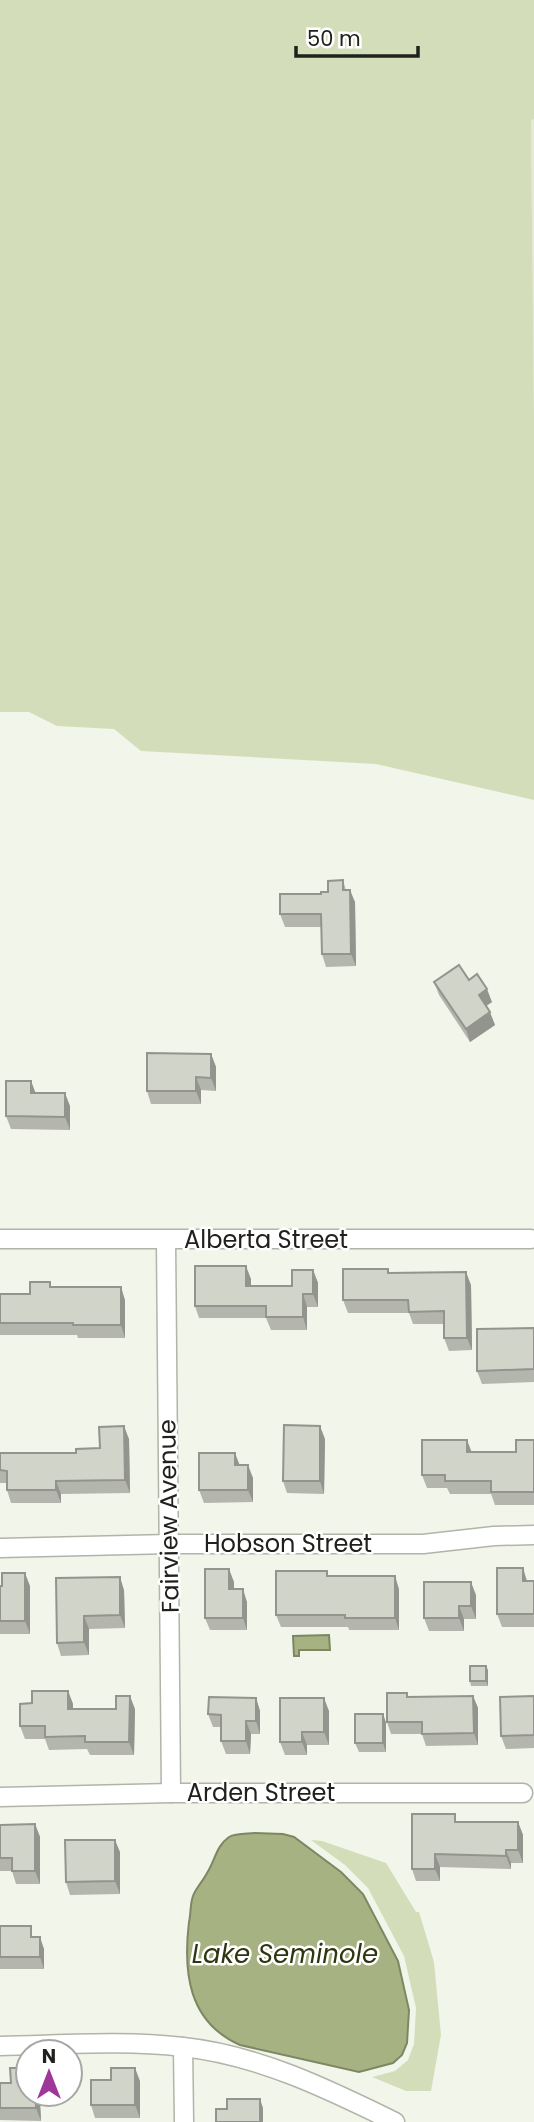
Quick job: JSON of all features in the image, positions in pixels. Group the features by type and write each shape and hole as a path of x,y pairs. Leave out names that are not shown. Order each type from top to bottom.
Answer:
{"street":[{"name":"Alberta Street","path":"0,1239 531,1239"},
{"name":"Fairview Avenue","path":"166,1240 171,1793"},
{"name":"Hobson Street","path":"0,1548 170,1544 423,1544 494,1536 534,1535"},
{"name":"Arden Street","path":"0,1797 171,1793 523,1793"},
{"path":"0,2046 135,2044 183,2047 227,2054 277,2069 336,2093 395,2122"},
{"path":"183,2047 184,2122"}],"shaded area":[{"path":"0,0 534,0 534,119 531,120 534,800 376,764 141,751 114,729 57,726 29,712 0,712"},
{"path":"531,119 534,119 534,417"},
{"path":"311,1840 322,1841 386,1863 416,1912 419,1912 434,1962 441,2035 431,2091 406,2091 372,2077 395,2071 408,2060 414,2044 416,2008 404,1956 368,1888 345,1865"}],"water":[{"path":"329,1635 330,1650 299,1650 299,1656 294,1656 293,1636"},
{"name":"Lake Seminole","path":"255,1833 294,1837 341,1872 363,1894 398,1961 409,2010 407,2043 402,2055 393,2063 359,2072 240,2045 209,2023 199,2009 193,1994 187,1959 191,1902 218,1849 225,1841 235,1835"}],"building":[{"path":"343,880 343,890 350,890 351,954 322,954 321,914 280,914 280,894 321,894 328,892 328,881"},
{"path":"459,965 469,980 477,974 487,989 479,995 490,1012 466,1029 434,982"},
{"path":"147,1053 211,1054 211,1078 196,1077 196,1091 147,1091"},
{"path":"6,1081 31,1081 31,1093 65,1093 65,1117 6,1116"},
{"path":"195,1266 246,1266 246,1286 292,1286 292,1270 313,1270 313,1294 303,1294 303,1317 266,1317 266,1306 195,1306"},
{"path":"343,1269 388,1269 388,1273 466,1272 467,1338 444,1338 444,1311 409,1312 408,1300 343,1300"},
{"path":"30,1282 50,1282 50,1287 121,1287 121,1325 0,1323 0,1294 30,1294"},
{"path":"534,1328 534,1369 477,1371 477,1329"},
{"path":"284,1425 320,1426 320,1481 283,1481"},
{"path":"124,1426 125,1480 56,1481 56,1490 7,1490 7,1471 0,1470 0,1453 76,1453 76,1449 100,1448 99,1427"},
{"path":"422,1440 467,1440 467,1452 516,1452 516,1440 534,1440 534,1492 491,1492 491,1481 445,1481 445,1475 422,1475"},
{"path":"199,1453 235,1453 235,1465 248,1465 248,1490 199,1490"},
{"path":"497,1568 523,1568 523,1581 534,1581 534,1614 497,1614"},
{"path":"205,1569 229,1569 229,1589 243,1589 243,1618 205,1618"},
{"path":"276,1571 327,1571 327,1576 395,1576 395,1618 276,1615"},
{"path":"2,1573 25,1573 25,1621 0,1621"},
{"path":"120,1577 120,1615 84,1616 84,1642 57,1643 56,1578"},
{"path":"424,1582 471,1582 471,1606 459,1606 459,1618 424,1618"},
{"path":"470,1666 486,1666 486,1681 470,1681"},
{"path":"32,1691 68,1691 68,1709 116,1709 116,1696 130,1696 129,1742 85,1742 85,1736 45,1737 45,1726 20,1726 20,1704 32,1703"},
{"path":"387,1693 407,1693 407,1697 473,1696 474,1733 422,1734 422,1722 387,1722"},
{"path":"534,1696 534,1735 501,1736 500,1697"},
{"path":"209,1697 256,1698 256,1721 246,1721 246,1741 221,1741 221,1715 208,1714"},
{"path":"280,1698 324,1698 324,1732 302,1732 302,1742 280,1742"},
{"path":"355,1714 383,1714 383,1743 355,1743"},
{"path":"412,1814 455,1814 455,1822 518,1822 518,1850 506,1850 506,1856 435,1854 435,1869 412,1869"},
{"path":"35,1824 35,1871 12,1871 12,1858 0,1858 0,1825"},
{"path":"65,1840 115,1840 115,1881 66,1882"},
{"path":"0,1926 31,1926 31,1937 40,1937 40,1957 0,1957"},
{"path":"10,2068 14,2068 14,2108 0,2108 0,2083 11,2083"},
{"path":"111,2068 135,2068 135,2105 91,2105 91,2080 111,2080"},
{"path":"227,2099 260,2099 260,2122 216,2122 216,2109 227,2109"}]}
